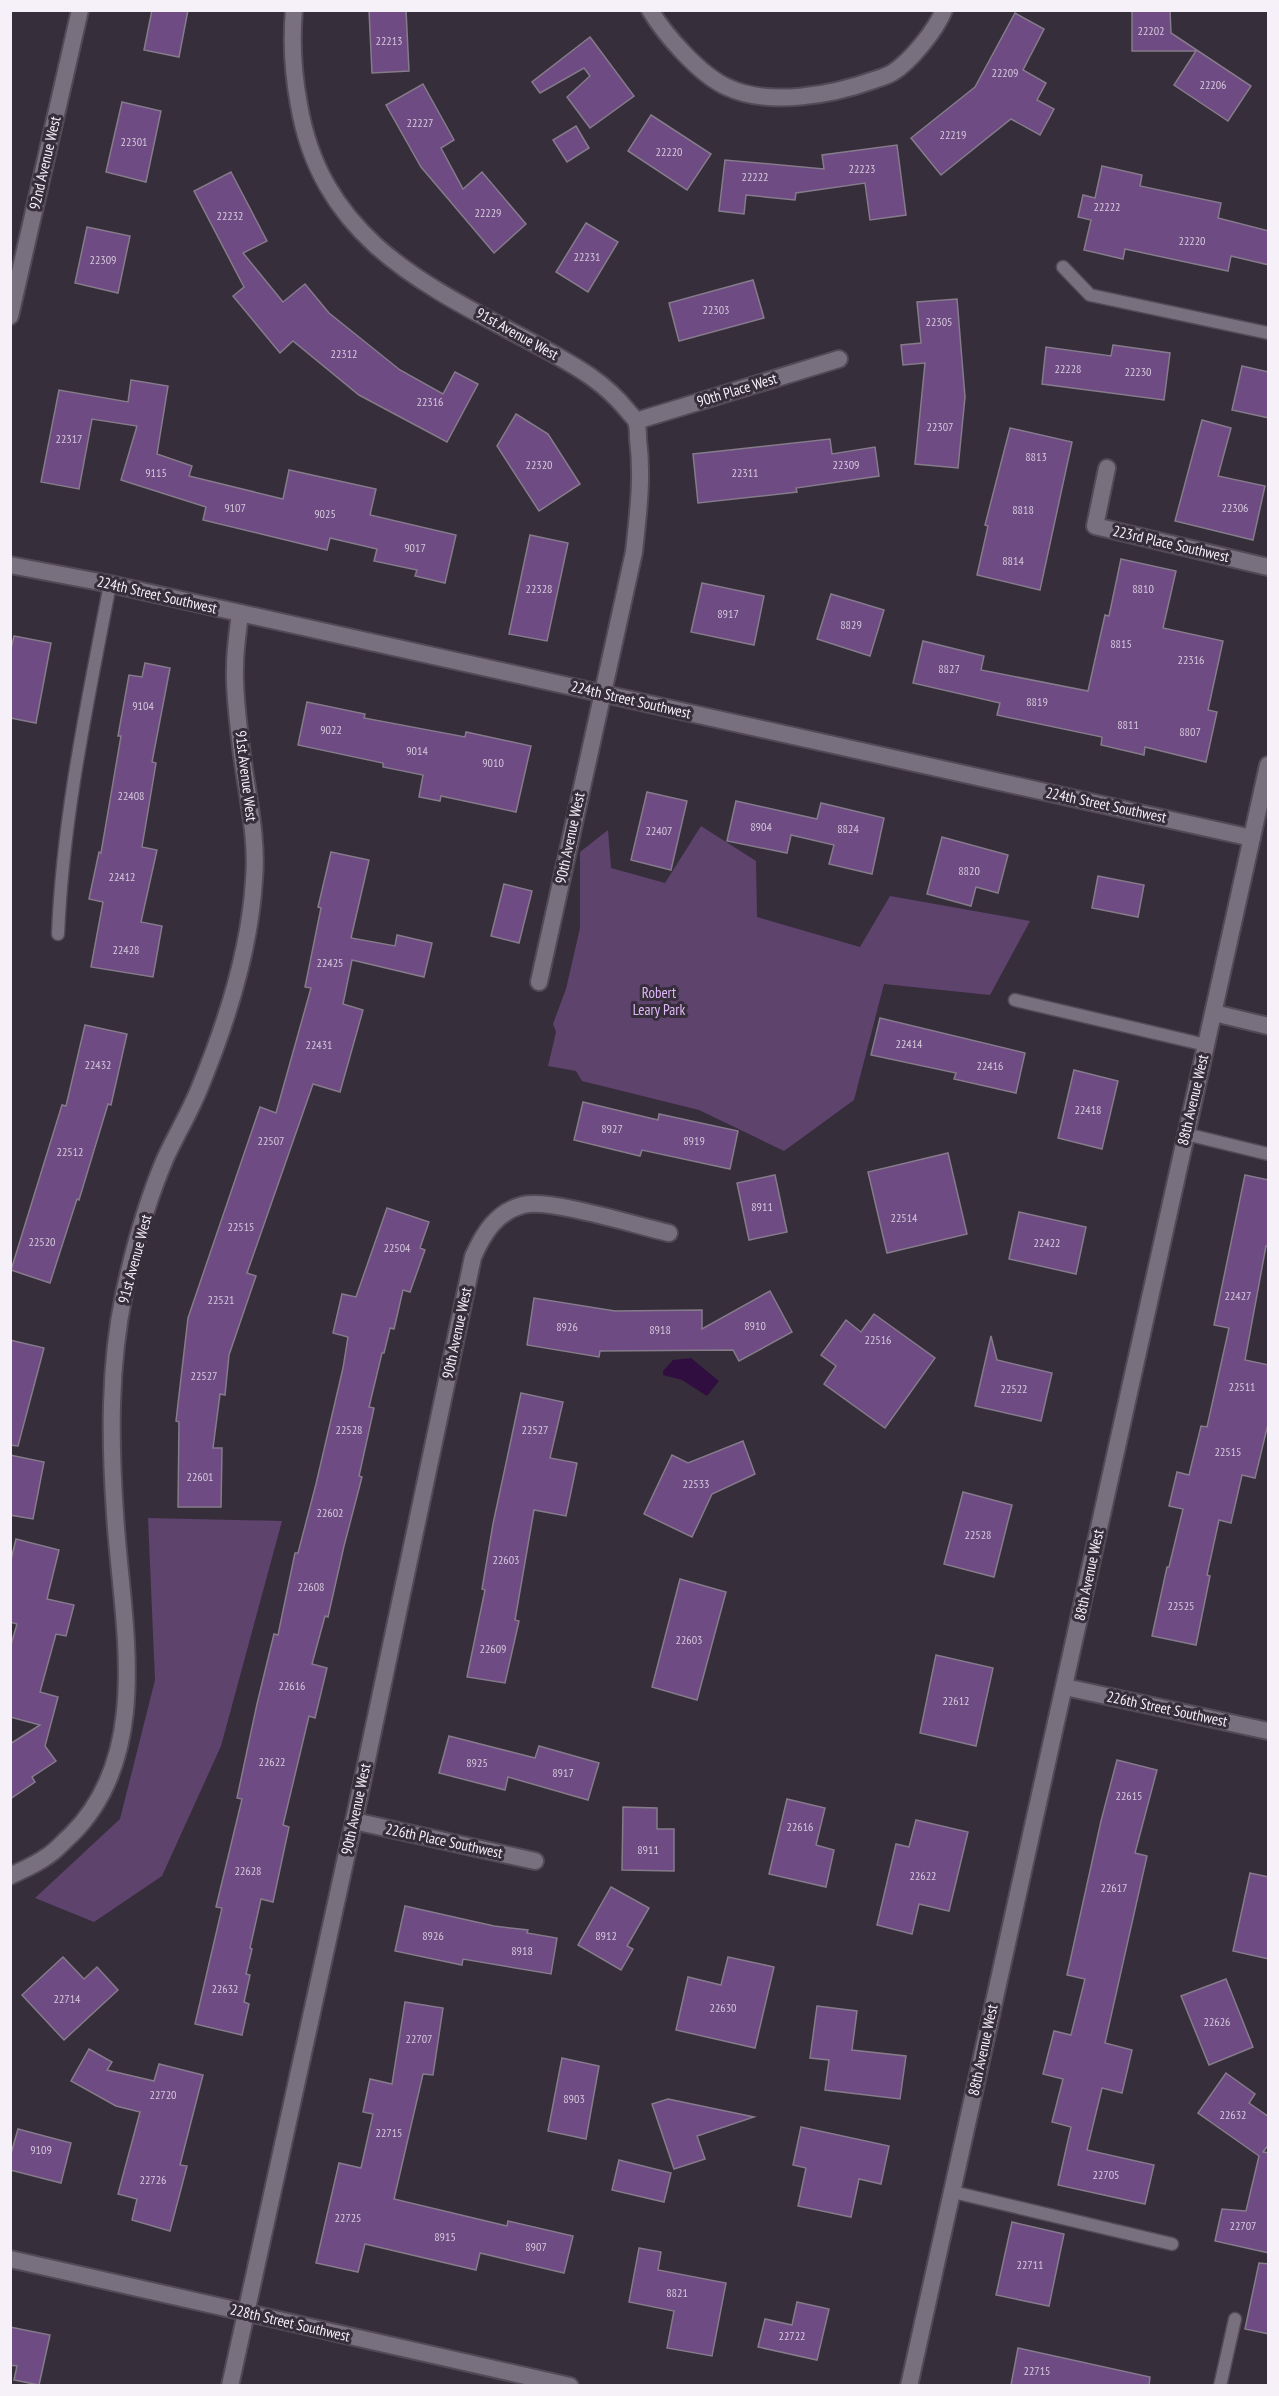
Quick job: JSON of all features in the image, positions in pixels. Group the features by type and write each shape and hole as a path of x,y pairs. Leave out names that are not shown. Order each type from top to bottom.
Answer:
{"street":[{"name":"92nd Avenue West","path":"10,316 80,10"},
{"name":"91st Avenue West","path":"294,10 292,38 295,83 303,130 316,166 334,199 356,228 411,273 444,294 576,367 611,391 636,421"},
{"path":"650,10 698,69 727,87 760,97 811,96 856,87 891,74 917,50 944,12"},
{"name":"90th Place West","path":"636,421 839,359"},
{"path":"602,693 634,552 641,469 636,421"},
{"name":"223rd Place Southwest","path":"1107,468 1095,526 1269,567"},
{"name":"224th Street Southwest","path":"10,566 110,584 1252,838"},
{"name":"91st Avenue West","path":"10,1876 48,1857 86,1820 104,1788 123,1728 127,1656 115,1516 110,1421 116,1348 124,1294 137,1242 164,1162 199,1089 229,1008 249,921 255,880 254,839 241,747 235,668 240,613"},
{"name":"90th Avenue West","path":"539,982 602,693"},
{"name":"88th Avenue West","path":"909,2385 1269,765"},
{"path":"1214,1013 1269,1026"},
{"name":"90th Avenue West","path":"230,2385 354,1821 473,1257 483,1233 512,1209 535,1203 669,1233"},
{"name":"226th Street Southwest","path":"1065,1686 1269,1731"},
{"name":"226th Place Southwest","path":"354,1821 535,1861"},
{"name":"228th Street Southwest","path":"10,2259 570,2385"}],"lane":[{"path":"1063,267 1090,295 1269,333"},
{"path":"58,934 60,882 78,745 110,584"},
{"path":"1015,1000 1206,1046"},
{"path":"1186,1134 1269,1154"},
{"path":"953,2192 1172,2244"},
{"path":"1220,2385 1235,2319"}],"green space":[{"name":"Robert Leary Park","path":"701,826 756,861 757,917 860,947 890,896 1030,921 990,995 884,984 854,1100 784,1151 699,1110 582,1081 576,1071 548,1066 556,1032 553,1024 566,989 580,928 580,852 608,830 611,868 665,883"},
{"path":"148,1518 282,1521 221,1746 162,1876 94,1922 35,1898 120,1819 155,1680"}],"shaded area":[{"path":"691,1358 719,1381 707,1396 682,1380 663,1375 663,1371 673,1360"}],"building":[{"path":"152,10 188,10 179,57 144,50"},
{"path":"369,10 406,10 409,71 372,73"},
{"path":"1132,10 1170,10 1171,33 1251,86 1228,121 1174,85 1196,51 1132,51"},
{"path":"1015,13 1044,29 1023,70 1046,83 1037,100 1054,109 1040,135 1011,119 941,175 911,138 975,87"},
{"path":"590,37 634,96 590,128 567,97 590,76 584,68 540,93 532,82"},
{"path":"423,84 454,140 441,148 463,189 482,172 526,224 494,253 421,167 386,105"},
{"path":"122,102 161,111 146,182 106,172"},
{"path":"651,115 711,154 687,190 628,151"},
{"path":"576,126 589,148 567,162 553,140"},
{"path":"897,145 906,215 870,220 865,183 796,193 795,200 746,195 744,214 719,211 725,160 824,169 822,155"},
{"path":"1102,166 1142,175 1140,186 1221,203 1218,218 1269,231 1269,265 1231,256 1228,271 1125,249 1123,259 1084,250 1091,220 1078,217 1083,195 1095,198"},
{"path":"231,172 267,241 243,253 283,302 305,284 329,313 400,370 443,394 455,372 478,384 447,442 359,395 293,341 280,353 233,296 244,287 194,191"},
{"path":"586,223 618,242 588,292 556,272"},
{"path":"87,227 130,236 118,293 75,283"},
{"path":"753,280 764,318 679,341 669,303"},
{"path":"957,299 965,397 958,468 915,464 925,363 903,365 901,345 921,343 917,302"},
{"path":"1113,345 1170,353 1164,400 1042,384 1046,347 1111,356"},
{"path":"1242,366 1269,372 1269,418 1232,410"},
{"path":"131,380 168,386 157,454 192,466 189,476 283,499 289,470 376,489 370,515 456,535 445,583 415,576 417,570 374,561 377,549 330,538 327,550 203,520 206,507 121,480 137,426 92,419 79,489 41,482 59,390 128,402"},
{"path":"516,414 548,434 580,484 539,511 497,446"},
{"path":"1202,420 1231,428 1218,476 1265,486 1253,540 1175,521"},
{"path":"1010,428 1072,442 1040,590 977,575 988,526 985,525"},
{"path":"830,439 832,454 875,447 879,476 796,488 797,492 698,503 693,454"},
{"path":"530,535 568,543 547,641 509,634"},
{"path":"1121,559 1176,571 1163,628 1223,641 1208,710 1217,712 1206,762 1145,747 1144,755 1101,745 1102,737 997,715 1000,703 913,683 923,641 984,656 981,670 1088,691 1105,615 1109,616"},
{"path":"702,583 764,596 754,645 691,632"},
{"path":"831,594 884,610 870,656 817,639"},
{"path":"14,636 51,643 36,723 10,718 10,653"},
{"path":"145,663 170,668 152,762 156,763 142,847 157,850 141,922 162,926 153,977 91,967 103,902 89,899 99,852 101,853 129,675 142,677"},
{"path":"307,702 365,714 364,718 465,737 466,732 531,746 516,812 441,796 440,801 419,797 423,775 383,767 383,763 298,745"},
{"path":"647,792 687,801 671,870 631,860"},
{"path":"736,801 817,819 821,803 884,818 872,874 829,864 834,845 791,835 787,853 727,841"},
{"path":"942,837 1008,855 998,893 976,887 971,906 927,894"},
{"path":"331,852 369,860 351,938 395,946 397,935 432,943 424,977 352,960 343,1004 363,1010 340,1092 313,1084 247,1273 256,1276 229,1355 225,1395 220,1394 213,1448 222,1448 221,1507 178,1507 179,1422 176,1421 188,1318 260,1107 276,1113 311,988 305,987 321,908 318,907"},
{"path":"1098,876 1144,885 1138,917 1092,908"},
{"path":"504,884 532,891 519,943 491,936"},
{"path":"880,1018 1025,1053 1016,1093 954,1079 956,1073 871,1055"},
{"path":"85,1025 127,1034 111,1105 108,1104 79,1200 77,1199 50,1283 11,1270 62,1105 66,1106"},
{"path":"1074,1070 1118,1081 1102,1149 1058,1138"},
{"path":"583,1102 658,1120 659,1114 738,1131 730,1169 642,1150 640,1156 574,1140"},
{"path":"948,1153 967,1234 887,1253 868,1172"},
{"path":"775,1175 787,1232 749,1240 737,1183"},
{"path":"1245,1175 1269,1180 1269,1246 1266,1246 1245,1360 1269,1365 1269,1420 1255,1478 1242,1475 1231,1523 1219,1520 1207,1575 1210,1576 1196,1645 1152,1636 1183,1509 1169,1506 1177,1472 1189,1475 1201,1426 1207,1427 1229,1328 1214,1325"},
{"path":"387,1208 429,1222 420,1248 425,1250 410,1292 403,1290 394,1329 390,1328 384,1353 382,1353 369,1407 374,1408 359,1476 362,1477 328,1617 325,1616 312,1664 327,1668 315,1718 309,1716 283,1825 289,1827 273,1902 261,1899 246,1974 250,1975 244,2002 249,2004 242,2035 195,2024 222,1908 216,1907 242,1799 237,1798 257,1704 274,1634 278,1635 295,1553 298,1553 316,1484 343,1368 348,1337 333,1333 342,1294 356,1297"},
{"path":"1019,1212 1086,1227 1076,1274 1009,1259"},
{"path":"770,1291 792,1332 739,1361 733,1350 600,1351 599,1357 527,1345 534,1298 615,1311 702,1310 702,1329"},
{"path":"874,1314 935,1358 885,1428 824,1384 836,1366 821,1355 846,1320 861,1332"},
{"path":"991,1336 997,1360 1052,1373 1041,1421 975,1406"},
{"path":"10,1340 44,1348 18,1446 10,1445"},
{"path":"521,1393 563,1402 550,1458 577,1463 566,1516 534,1510 515,1620 519,1621 505,1683 467,1677 485,1590 482,1589 493,1524"},
{"path":"743,1441 755,1474 712,1494 692,1537 644,1514 672,1455 688,1463"},
{"path":"10,1455 44,1462 33,1519 10,1515"},
{"path":"963,1492 1012,1505 994,1577 944,1564"},
{"path":"16,1539 59,1550 47,1599 74,1605 66,1636 56,1634 40,1692 58,1697 45,1746 56,1761 32,1777 35,1782 10,1799 10,1744 40,1725 10,1717 10,1648 17,1624 10,1622 10,1564"},
{"path":"680,1579 726,1592 697,1700 652,1687"},
{"path":"936,1655 993,1668 976,1746 920,1733"},
{"path":"449,1736 535,1758 539,1746 599,1763 588,1800 508,1777 505,1790 439,1773"},
{"path":"1117,1760 1157,1770 1135,1853 1147,1856 1105,2043 1132,2050 1122,2093 1102,2088 1087,2150 1154,2165 1145,2204 1058,2185 1071,2127 1052,2122 1063,2079 1043,2074 1054,2031 1071,2035 1085,1979 1067,1975"},
{"path":"787,1799 825,1808 816,1845 834,1850 826,1887 769,1874"},
{"path":"623,1807 657,1808 657,1829 674,1829 674,1871 622,1870"},
{"path":"916,1820 968,1832 949,1911 919,1904 912,1934 877,1925 896,1844 909,1847"},
{"path":"1250,1873 1269,1877 1269,1959 1233,1951"},
{"path":"611,1887 649,1908 627,1946 633,1949 621,1970 578,1945"},
{"path":"405,1906 494,1926 528,1930 527,1933 557,1938 551,1974 463,1959 462,1965 395,1951"},
{"path":"63,1957 84,1979 97,1967 118,1990 64,2040 22,1995"},
{"path":"728,1957 774,1967 755,2048 676,2030 688,1977 721,1985"},
{"path":"1226,1979 1253,2047 1209,2065 1181,1996"},
{"path":"405,2002 443,2008 433,2075 423,2074 394,2199 507,2226 508,2221 573,2236 564,2273 480,2253 476,2270 365,2244 358,2272 316,2263 339,2163 361,2168 373,2114 363,2112 370,2079 392,2084"},
{"path":"817,2006 857,2011 852,2050 906,2056 900,2099 825,2090 829,2060 810,2058"},
{"path":"89,2049 112,2062 107,2070 154,2081 159,2064 203,2075 180,2165 187,2166 170,2231 132,2220 137,2199 118,2194 140,2112 116,2106 71,2081"},
{"path":"562,2058 599,2066 586,2139 548,2131"},
{"path":"1226,2073 1255,2094 1249,2103 1269,2117 1269,2144 1263,2152 1269,2153 1269,2253 1215,2241 1222,2209 1246,2211 1259,2156 1198,2113"},
{"path":"668,2099 754,2117 697,2136 705,2159 674,2169 652,2104"},
{"path":"801,2127 889,2146 881,2184 859,2179 851,2217 798,2206 806,2168 793,2165"},
{"path":"18,2129 71,2143 61,2183 10,2170 10,2157"},
{"path":"619,2160 671,2173 664,2202 612,2190"},
{"path":"1012,2222 1064,2234 1049,2306 996,2295"},
{"path":"639,2248 661,2252 658,2270 726,2283 712,2356 667,2348 674,2311 629,2302"},
{"path":"1259,2263 1269,2264 1269,2334 1245,2329"},
{"path":"797,2302 829,2309 817,2360 758,2347 765,2319 792,2325"},
{"path":"10,2327 50,2335 39,2385 14,2380 17,2366 10,2365"},
{"path":"1018,2348 1150,2377 1149,2385 1011,2385"}]}
